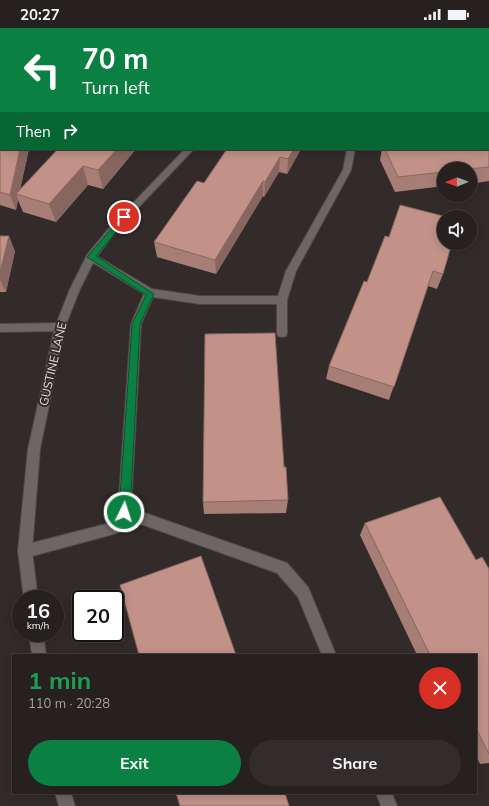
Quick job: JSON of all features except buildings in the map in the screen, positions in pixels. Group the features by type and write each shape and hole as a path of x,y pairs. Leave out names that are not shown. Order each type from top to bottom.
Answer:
{"street":[{"name":"GUSTINE LANE","path":"31,590 25,551 34,449 60,327 75,289 91,257 113,229 189,150"},
{"path":"282,333 282,300 291,271 346,170 351,150"},
{"path":"91,257 150,294 200,300 282,300"},
{"path":"25,551 114,528 124,512 136,324 150,294"},
{"path":"0,328 60,327"},
{"path":"124,512 282,568 303,592 329,654"},
{"path":"37,642 38,654"},
{"path":"64,794 67,806"},
{"path":"384,794 389,806"}],"route":[{"path":"124,217 91,257 132,281 150,294 136,324 124,512"}]}
